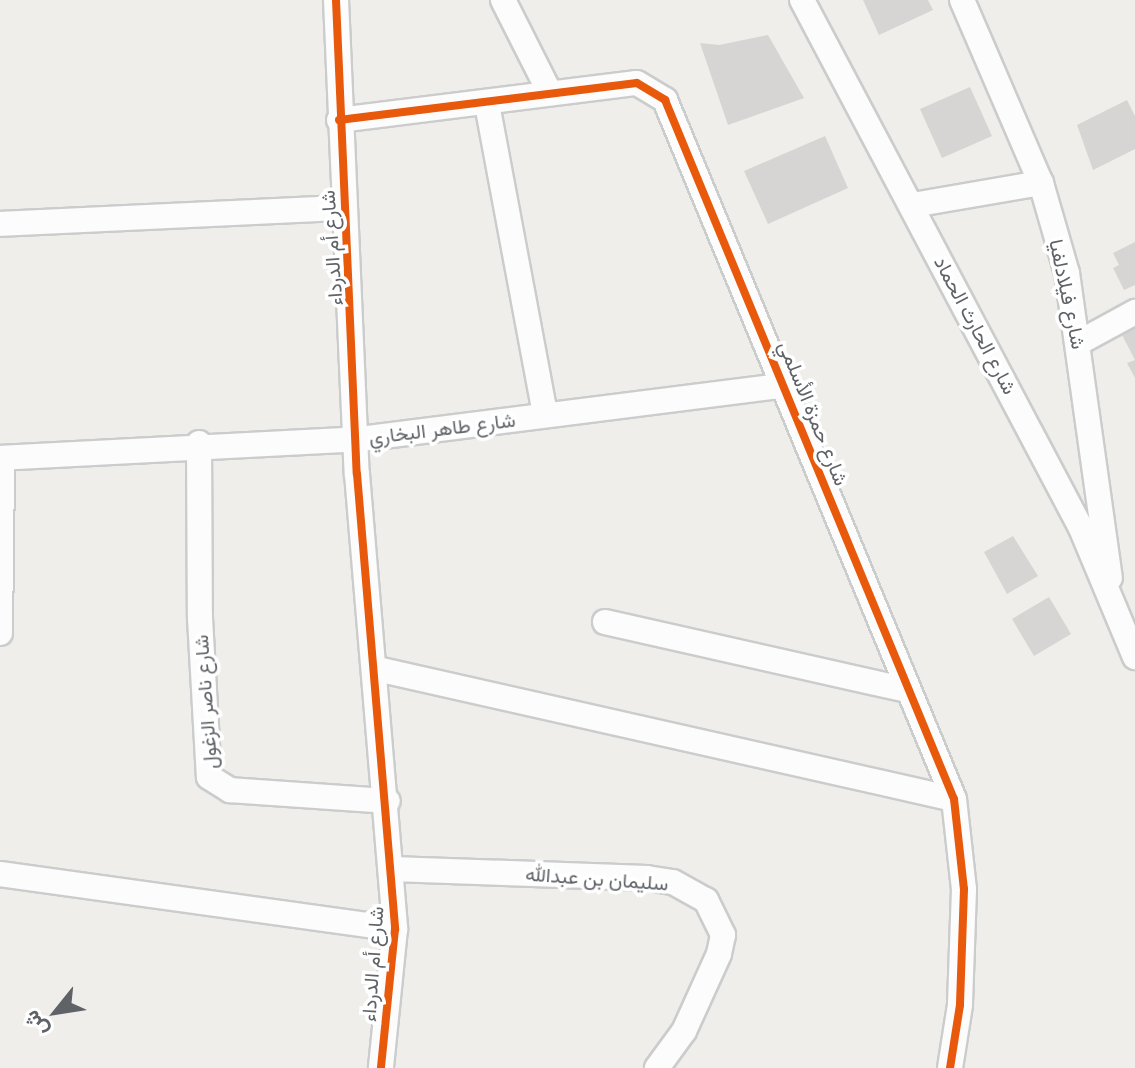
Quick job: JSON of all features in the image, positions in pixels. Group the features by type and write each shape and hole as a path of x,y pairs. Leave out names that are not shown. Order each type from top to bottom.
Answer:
{"street":[{"name":"شارع أم الدرداء","path":"336,0 339,120 360,439 360,511 377,669 395,929 381,1068"},
{"path":"503,0 550,93"},
{"name":"شارع الحارث الحماد","path":"802,0 1081,528 1135,657"},
{"name":"شارع فيلادلفيا","path":"962,0 1041,183 1067,273 1080,342 1113,604"},
{"name":"شارع حمزة الأسلمي","path":"339,120 637,83 665,100 787,385 907,690 954,799 964,889 960,1005 950,1068"},
{"path":"487,104 545,415"},
{"path":"913,205 1041,183"},
{"path":"0,224 344,208"},
{"path":"1080,342 1135,312"},
{"name":"شارع طاهر البخاري","path":"1,458 199,443 360,439 787,385"},
{"name":"شارع ناصر الزغول","path":"199,443 200,618 209,777 230,790 388,801"},
{"path":"0,633 1,458"},
{"path":"605,622 907,690"},
{"path":"377,669 954,799"},
{"name":"سليمان بن عبدالله","path":"392,869 647,878 673,882 706,900 723,935 719,954 684,1031 657,1068"},
{"path":"0,874 395,929"}],"building":[{"path":"863,0 928,0 933,10 879,35"},
{"path":"768,35 804,98 728,125 700,43 719,45"},
{"path":"970,87 992,136 942,158 920,109"},
{"path":"1127,100 1135,116 1135,149 1093,170 1077,125"},
{"path":"825,136 848,188 768,224 744,171"},
{"path":"1135,242 1135,285 1124,290 1113,268 1119,265 1113,253"},
{"path":"1135,328 1135,360 1122,335"},
{"path":"1135,360 1135,378 1127,363"},
{"path":"1013,536 1038,576 1007,594 984,552"},
{"path":"1049,597 1071,634 1034,656 1012,619"}],"cycle path":[{"path":"336,0 357,474 395,929 381,1068"},
{"path":"339,120 637,83 665,100 954,799 964,889 960,1005 950,1068"}]}
